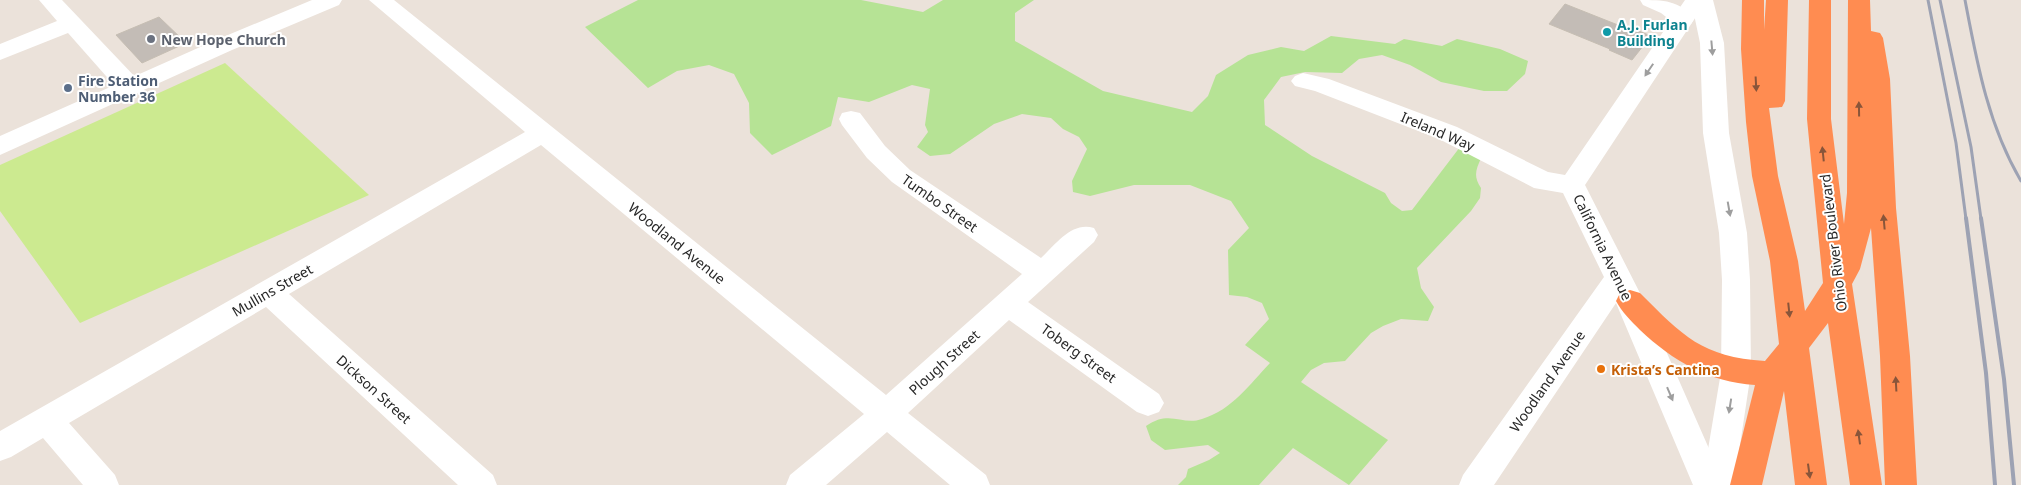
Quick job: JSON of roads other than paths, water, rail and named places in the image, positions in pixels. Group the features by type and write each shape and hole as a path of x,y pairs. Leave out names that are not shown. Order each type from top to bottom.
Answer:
{"highway":[{"path":"1753,0 1758,122 1765,176 1784,261"},
{"path":"1777,0 1773,103 1776,183 1811,485"},
{"name":"Ohio River Boulevard","path":"1820,0 1819,119 1839,298 1866,485"},
{"path":"1746,485 1759,377 1821,311 1846,269 1857,235 1860,193 1859,0"},
{"path":"1865,0 1878,79 1882,208 1895,356 1901,485"},
{"path":"1625,289 1664,336 1690,355 1711,365 1759,377"}],"street":[{"path":"50,0 130,87"},
{"path":"0,146 130,87 331,0"},
{"name":"Woodland Avenue","path":"380,0 974,485"},
{"path":"1651,0 1694,6 1712,43 1716,133 1733,233 1736,280 1759,377 1718,485"},
{"name":"California Avenue","path":"1694,6 1572,185 1625,289 1710,485"},
{"path":"0,53 72,23"},
{"name":"Ireland Way","path":"1303,81 1322,85 1448,133 1543,180 1572,185"},
{"name":"Tumbo Street","path":"851,120 876,152 900,176 1042,273"},
{"name":"Mullins Street","path":"0,447 543,134"},
{"name":"Plough Street","path":"802,485 886,414 1010,304 1084,235"},
{"name":"Woodland Avenue","path":"1475,485 1625,289"},
{"name":"Dickson Street","path":"268,292 481,485"},
{"name":"Toberg Street","path":"1010,304 1148,403"},
{"path":"47,420 103,485"}],"railway":[{"path":"1928,0 1956,143 1966,219"},
{"path":"1940,0 1971,147 1981,219"},
{"path":"1965,0 1979,70 1992,116 2000,138 2021,181"},
{"path":"1966,218 1986,373 1995,485"},
{"path":"1981,218 2004,379 2014,485"}],"place":[{"name":"A.J. Furlan Building","path":"1607,32"},
{"name":"New Hope Church","path":"151,39"},
{"name":"Fire Station Number 36","path":"68,88"},
{"name":"Krista’s Cantina","path":"1601,369"}]}
